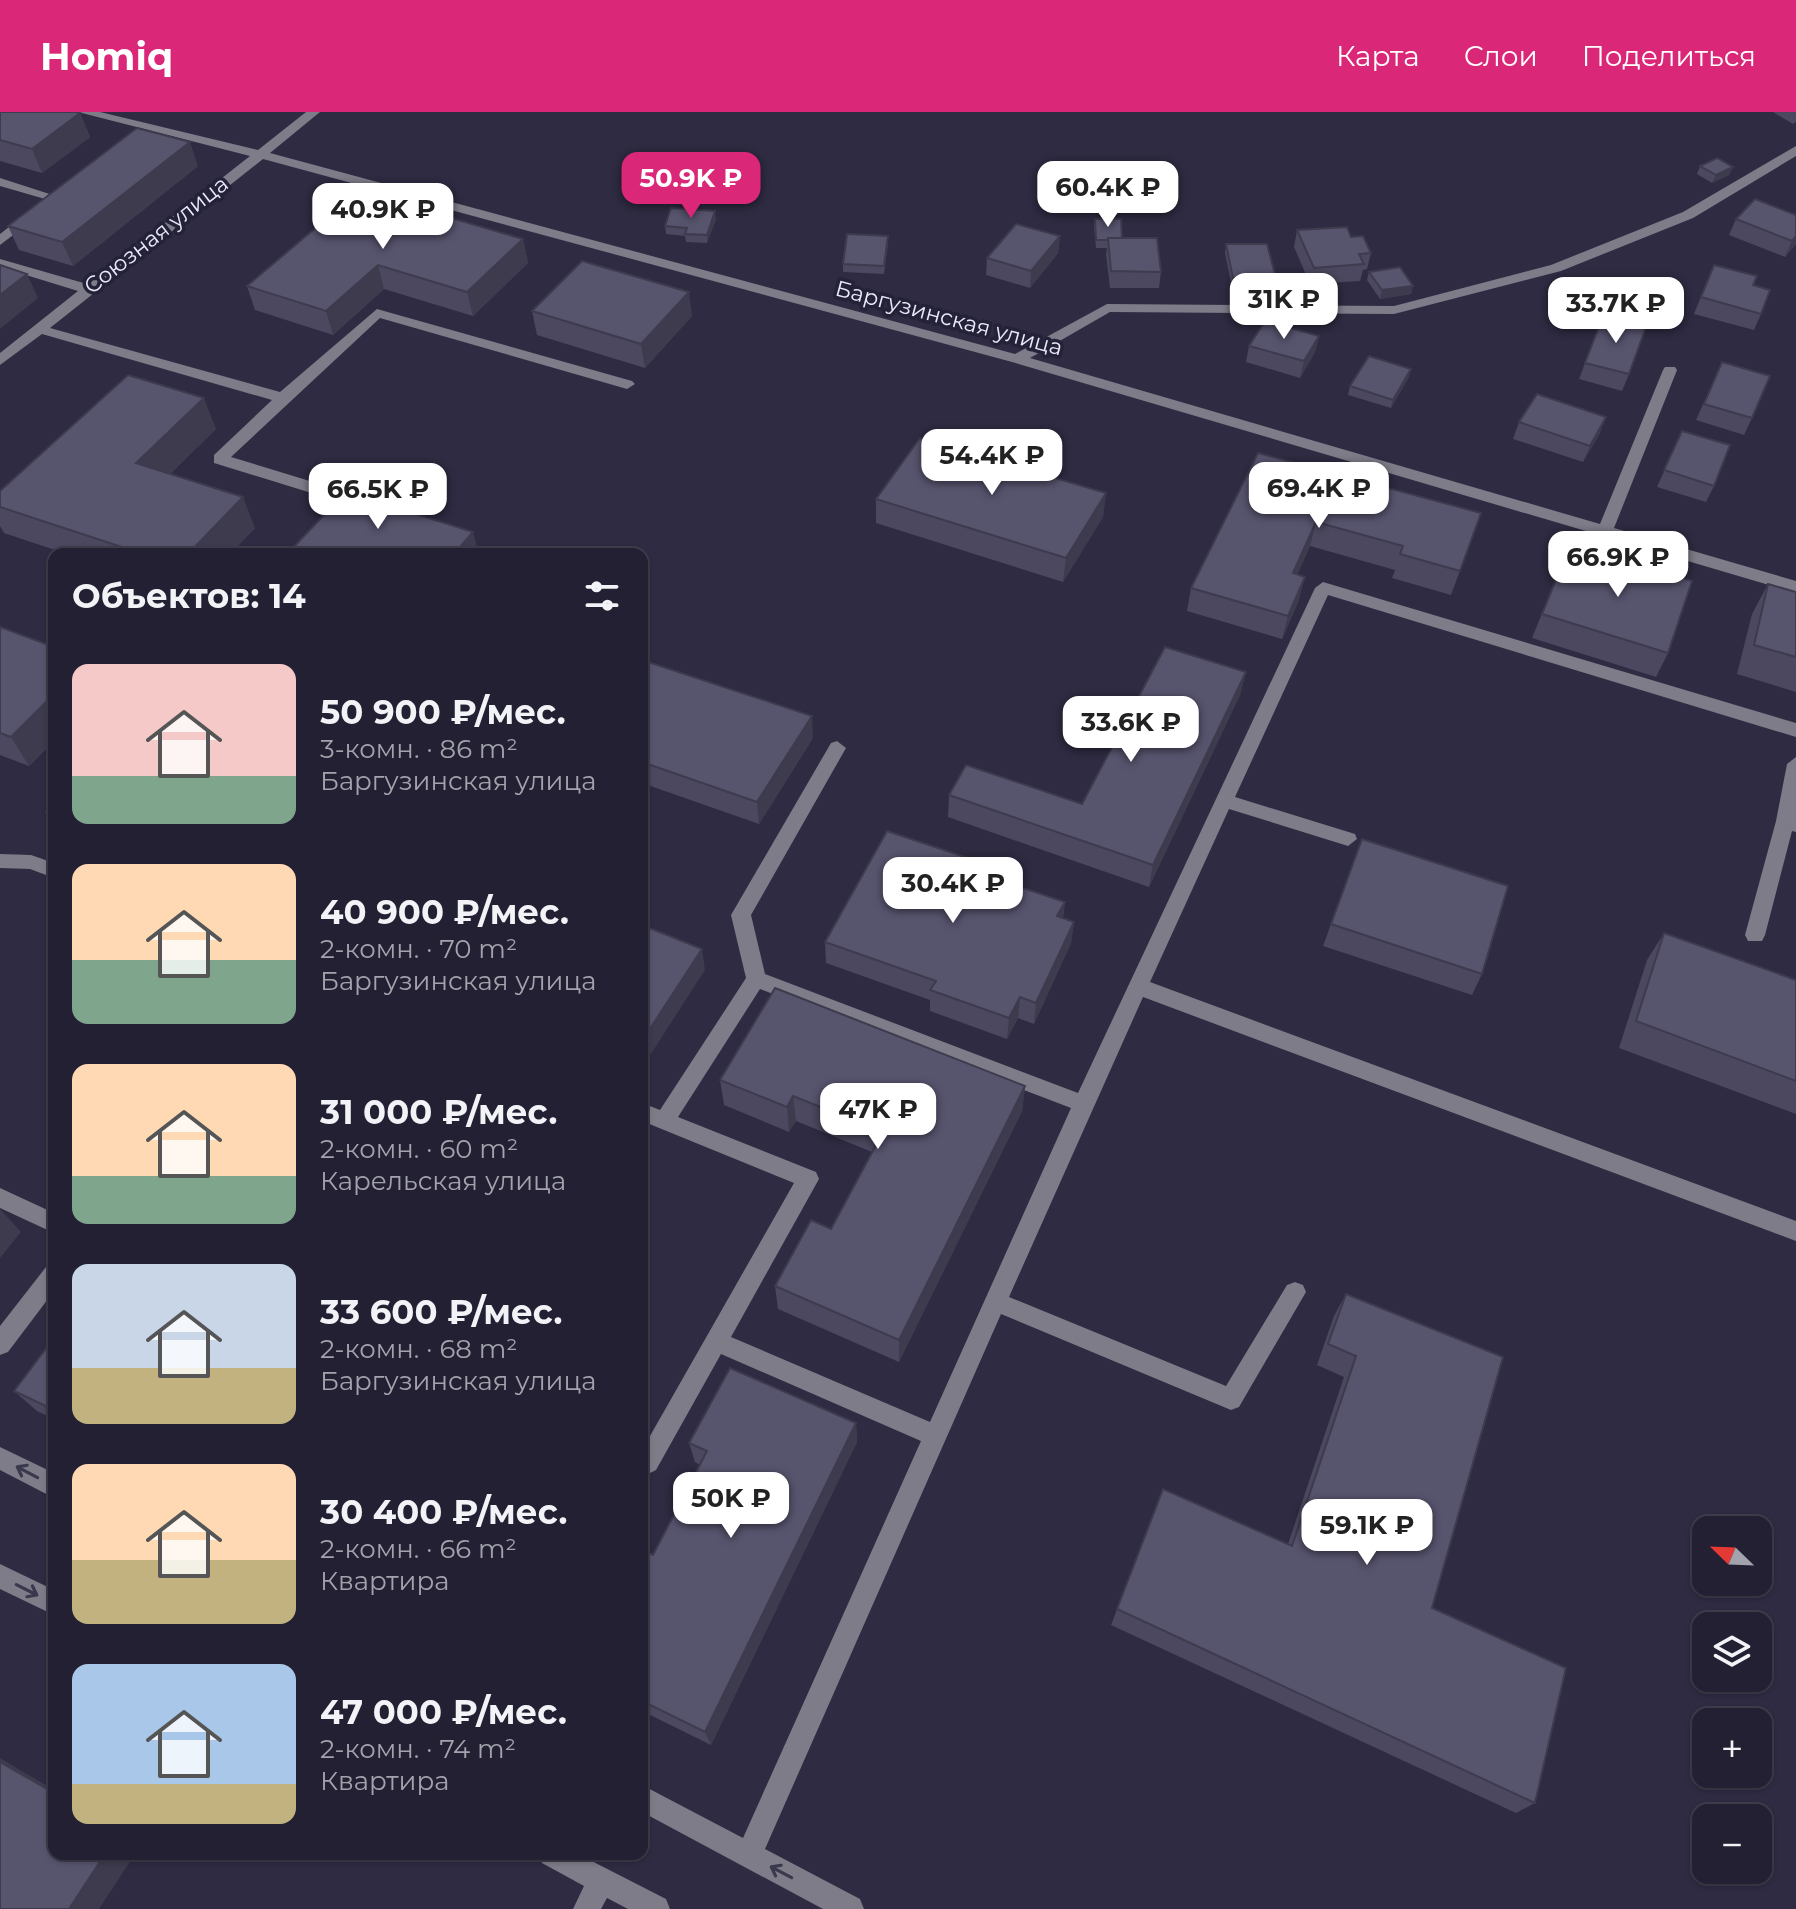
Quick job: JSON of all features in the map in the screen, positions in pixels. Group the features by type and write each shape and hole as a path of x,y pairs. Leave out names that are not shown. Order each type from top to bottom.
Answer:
{"street":[{"name":"Баргузинская улица","path":"84,112 143,131 259,154 1017,359 1796,587"},
{"name":"Союзная улица","path":"0,360 314,112"},
{"path":"1017,359 1107,308 1394,310 1556,268 1688,215 1796,150"},
{"path":"0,182 61,194 0,241"},
{"path":"0,263 87,289"},
{"path":"382,509 220,459 377,313 627,384"},
{"path":"39,329 283,398"},
{"path":"1605,531 1670,370"},
{"path":"749,1855 1083,1104 1323,588 1796,730"},
{"path":"664,1121 756,979 741,915 837,748"},
{"path":"1755,935 1790,823 1796,764"},
{"path":"1223,800 1348,839"},
{"path":"0,861 31,862 48,869"},
{"path":"756,979 1083,1104"},
{"path":"1137,986 1796,1231"},
{"path":"648,1114 808,1179 648,1462"},
{"path":"0,1198 48,1220"},
{"path":"0,1344 48,1282"},
{"path":"996,1302 1231,1399 1295,1292"},
{"path":"716,1341 937,1436"},
{"path":"0,1458 48,1483"},
{"path":"0,1576 48,1600"},
{"path":"648,1801 850,1909"},
{"path":"563,1860 656,1909"},
{"path":"587,1909 602,1879"}],"building":[{"path":"0,112 80,113 32,149 0,140"},
{"path":"137,128 190,142 62,242 8,226"},
{"path":"1717,158 1733,167 1716,175 1700,166"},
{"path":"359,191 523,239 467,292 378,265 326,311 247,286"},
{"path":"1755,199 1796,215 1796,236 1792,241 1736,219"},
{"path":"671,208 715,211 707,235 685,234 687,228 665,226"},
{"path":"1095,219 1121,219 1122,238 1096,240"},
{"path":"1016,224 1060,236 1031,271 987,258"},
{"path":"1347,227 1351,237 1363,236 1371,253 1359,254 1364,264 1314,268 1297,230"},
{"path":"847,234 888,236 884,266 843,264"},
{"path":"1108,238 1157,238 1161,272 1111,271"},
{"path":"1226,244 1267,244 1276,278 1233,278"},
{"path":"582,261 689,292 641,344 532,311"},
{"path":"0,265 27,274 0,295"},
{"path":"1714,265 1757,276 1753,285 1770,290 1761,314 1701,297"},
{"path":"1400,267 1413,286 1382,290 1369,272"},
{"path":"1603,316 1646,327 1629,374 1585,363"},
{"path":"1265,321 1319,336 1304,361 1249,346"},
{"path":"1369,356 1411,369 1393,400 1350,386"},
{"path":"1722,362 1770,376 1752,418 1704,404"},
{"path":"128,375 204,398 136,463 243,497 194,548 125,548 0,507 0,491"},
{"path":"1537,394 1606,417 1590,446 1519,422"},
{"path":"1682,431 1730,445 1714,486 1664,470"},
{"path":"920,438 1106,493 1066,558 876,499"},
{"path":"1258,453 1481,513 1460,571 1400,554 1403,546 1316,522 1293,573 1305,577 1288,616 1191,588"},
{"path":"346,492 473,532 459,548 293,548"},
{"path":"1570,545 1692,581 1668,653 1542,614"},
{"path":"1768,584 1796,592 1796,657 1754,645"},
{"path":"0,627 48,645 48,700 11,737 0,733"},
{"path":"1165,647 1246,672 1153,865 949,795 966,765 1082,804"},
{"path":"648,662 812,716 757,802 648,764"},
{"path":"887,831 998,868 993,878 1065,902 1057,916 1074,922 1036,1003 1020,997 1009,1018 930,990 936,981 825,942"},
{"path":"1362,839 1508,886 1482,974 1331,924"},
{"path":"648,927 702,949 648,1032"},
{"path":"1664,933 1796,980 1796,1081 1636,1021"},
{"path":"775,988 1025,1086 899,1340 775,1286 811,1220 831,1229 883,1132 793,1096 787,1107 720,1080"},
{"path":"1346,1294 1503,1357 1432,1608 1566,1668 1535,1803 1117,1609 1163,1489 1292,1546 1356,1356 1328,1344"},
{"path":"48,1346 48,1407 14,1391"},
{"path":"730,1368 856,1423 705,1732 648,1704 648,1553 653,1555 707,1451 689,1443"},
{"path":"0,1762 48,1790 48,1860 101,1860 69,1909 0,1909"}]}
